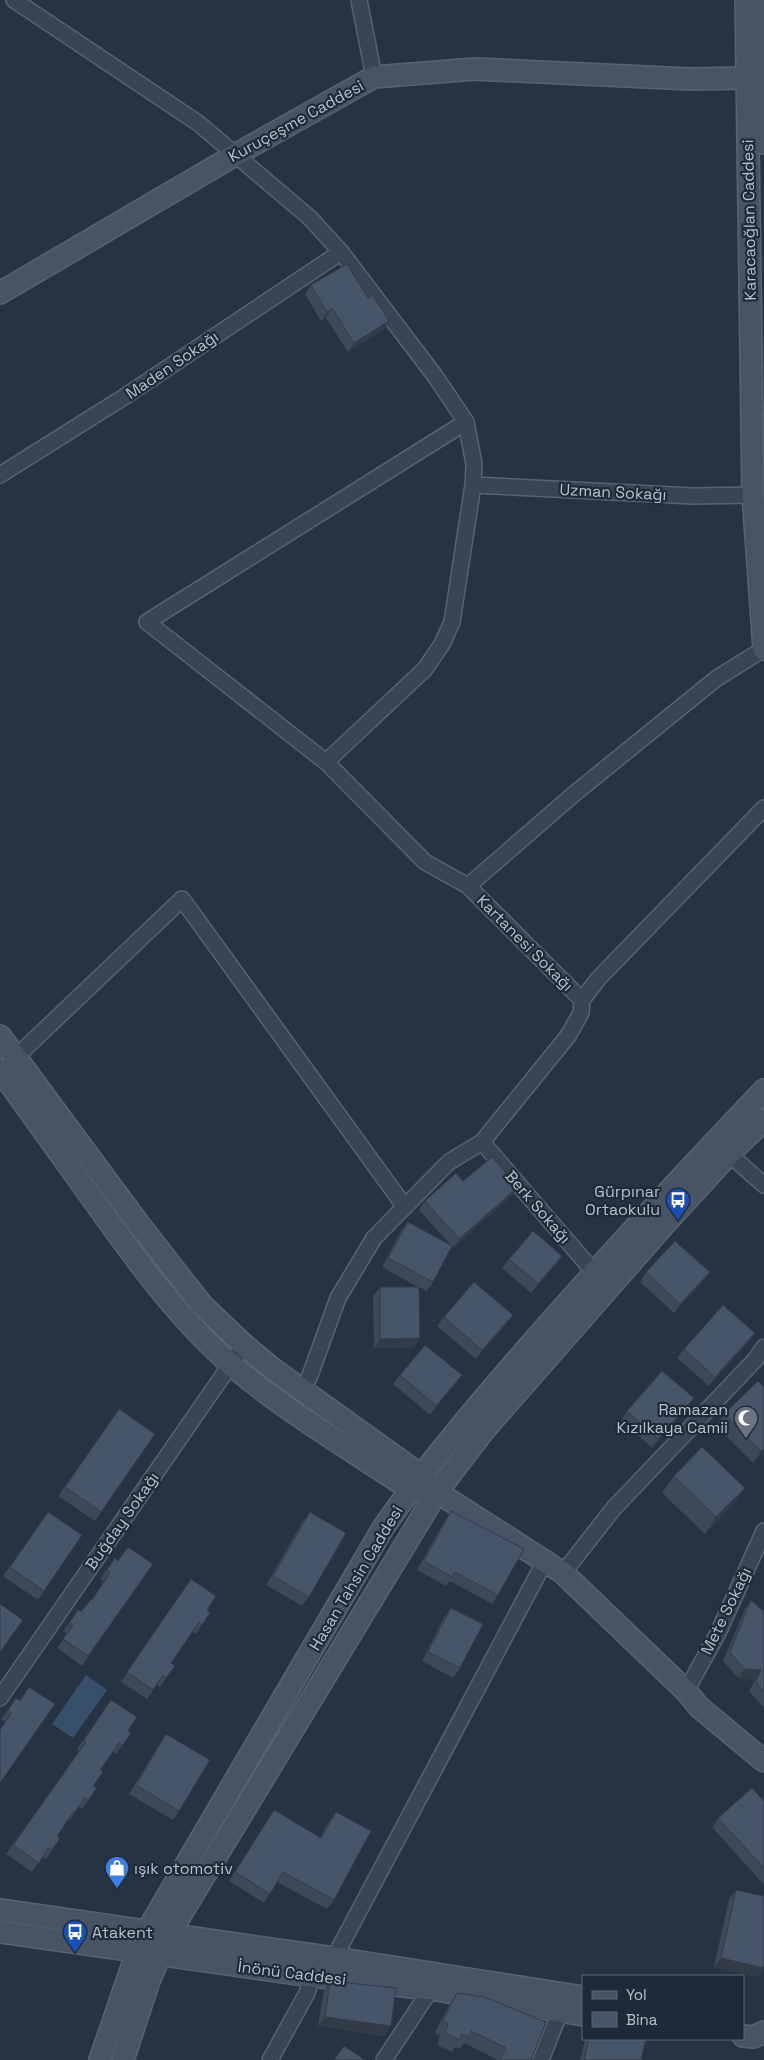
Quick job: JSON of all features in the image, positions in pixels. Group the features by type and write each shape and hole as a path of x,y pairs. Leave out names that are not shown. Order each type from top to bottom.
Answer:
{"main road":[{"name":"Karacaoğlan Caddesi","path":"746,0 747,78 760,229"},
{"name":"Karacaoğlan Caddesi","path":"761,0 759,495 764,649"},
{"name":"Kuruçeşme Caddesi","path":"0,293 235,155 374,77 475,69 690,79 747,78"},
{"path":"0,1036 8,1063 130,1250 186,1320 230,1364 266,1391 417,1483 437,1492 563,1573 686,1691 699,1707 764,1761"},
{"path":"8,1063 202,1305 244,1345 417,1483"},
{"name":"Hasan Tahsin Caddesi","path":"100,2060 137,1952 147,1932 383,1528 470,1416 594,1272 764,1090"},
{"name":"Hasan Tahsin Caddesi","path":"123,2060 159,1955 169,1934 437,1492 486,1429 728,1154 764,1120"},
{"name":"İnönü Caddesi","path":"0,1910 582,1996"},
{"name":"İnönü Caddesi","path":"0,1932 312,1976 431,1989 582,2015"},
{"path":"744,2022 764,2026"},
{"path":"744,2036 753,2037 764,2032"}],"street":[{"path":"14,0 198,123 310,218 341,252 435,376 466,422 474,464 473,485 452,622 442,644 425,669 326,762"},
{"path":"359,0 374,77"},
{"name":"Maden Sokağı","path":"0,474 124,397 341,252"},
{"name":"Kartanesi Sokağı","path":"466,422 147,622 326,762 425,862 468,886 582,1000"},
{"name":"Uzman Sokağı","path":"473,485 693,496 759,495"},
{"path":"468,886 574,794 717,678 764,649"},
{"path":"309,1378 338,1298 374,1238 449,1162 482,1142 568,1036 581,1012 582,1000 598,979 764,808"},
{"path":"8,1063 182,899 405,1207"},
{"name":"Berk Sokağı","path":"482,1142 594,1272"},
{"path":"728,1154 764,1185"},
{"name":"Buğday Sokağı","path":"0,1698 244,1345"},
{"path":"563,1573 614,1508 755,1360 764,1347"},
{"name":"Mete Sokağı","path":"686,1691 718,1633 764,1531"},
{"path":"334,1958 545,1561"},
{"path":"270,2060 307,1993 312,1976"},
{"path":"384,2060 431,1989"},
{"path":"541,2060 560,2012"}],"water":[{"path":"86,1675 107,1690 73,1738 52,1724"}],"building":[{"path":"347,264 368,298 373,295 389,321 354,343 332,308 327,312 311,285"},
{"path":"492,1157 518,1187 459,1239 425,1201 456,1173 463,1181"},
{"path":"408,1222 452,1246 433,1282 388,1258"},
{"path":"533,1231 562,1256 538,1284 509,1259"},
{"path":"675,1241 710,1272 680,1304 646,1272"},
{"path":"474,1282 513,1315 482,1350 444,1317"},
{"path":"380,1287 419,1287 420,1338 380,1339"},
{"path":"723,1305 755,1333 715,1377 684,1349"},
{"path":"425,1345 462,1375 436,1406 400,1375"},
{"path":"662,1371 694,1398 658,1439 627,1411"},
{"name":"Ramazan Kızılkaya Camii","path":"758,1381 764,1387 764,1448 761,1451 724,1414"},
{"path":"119,1409 155,1434 101,1512 65,1487"},
{"path":"702,1447 745,1488 716,1517 674,1476"},
{"path":"451,1511 524,1549 498,1595 455,1572 452,1577 424,1561"},
{"path":"48,1512 82,1535 44,1591 10,1567"},
{"path":"310,1512 346,1533 309,1597 273,1576"},
{"path":"128,1547 153,1564 88,1656 63,1639 73,1625 70,1622 78,1610 81,1612 92,1600 110,1573 107,1570 115,1558 118,1561"},
{"path":"191,1579 216,1596 207,1610 210,1613 202,1625 199,1622 171,1663 175,1666 166,1678 163,1675 153,1690 127,1672"},
{"path":"751,1600 764,1612 764,1692 756,1682 761,1670 744,1669 730,1652"},
{"path":"0,1604 23,1620 0,1652"},
{"path":"451,1608 483,1624 460,1668 428,1652"},
{"path":"29,1687 55,1704 0,1783 0,1730 11,1713 8,1710 16,1698 20,1701"},
{"path":"111,1700 137,1717 128,1731 131,1733 123,1745 119,1743 100,1770 103,1772 93,1786 97,1788 88,1800 85,1797 74,1811 57,1836 60,1838 52,1850 48,1848 39,1863 13,1845 86,1742 84,1740"},
{"path":"166,1734 210,1760 179,1811 136,1785"},
{"path":"752,1788 764,1801 764,1868 718,1818"},
{"path":"274,1810 321,1838 336,1812 371,1831 334,1900 283,1872 270,1894 235,1872"},
{"path":"736,1890 764,1896 764,1968 721,1958"},
{"path":"330,1981 396,1988 391,2026 325,2017"},
{"path":"457,1993 484,1997 546,2022 531,2060 500,2060 506,2048 471,2031 468,2037 462,2034 460,2040 445,2033 448,2024 443,2021"},
{"path":"589,2040 646,2040 641,2060 584,2060"},
{"path":"344,2046 365,2060 334,2060"}],"place":[{"name":"Gürpınar Ortaokulu","path":"678,1221"},
{"name":"Ramazan Kızılkaya Camii","path":"746,1439"},
{"name":"ışık otomotiv","path":"117,1889"},
{"name":"Atakent","path":"75,1953"}]}
